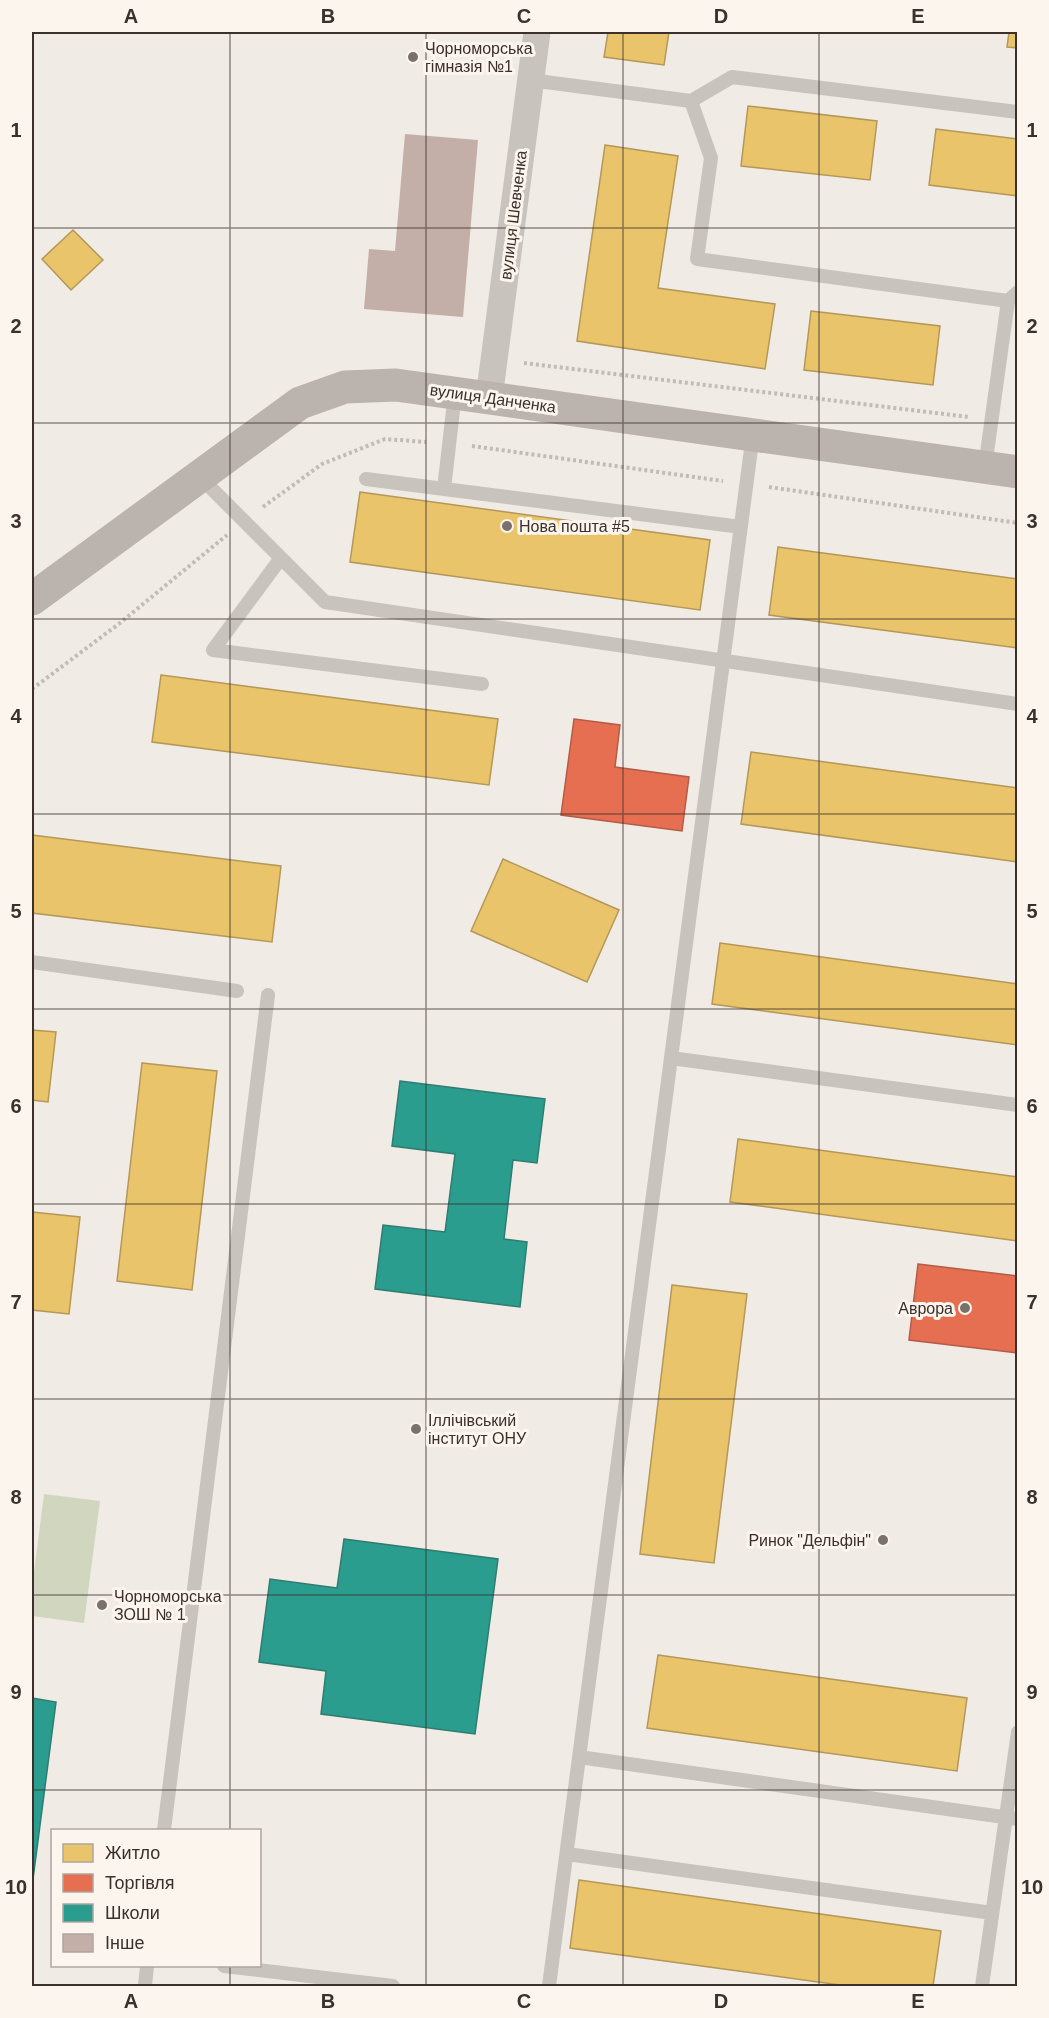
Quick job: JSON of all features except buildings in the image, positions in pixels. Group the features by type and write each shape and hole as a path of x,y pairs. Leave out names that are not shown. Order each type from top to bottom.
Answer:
{"main road":[{"name":"вулиця Данченка","path":"32,599 300,403 345,387 396,385 1017,472"}],"street":[{"name":"вулиця Шевченка","path":"489,398 537,32"}],"lane":[{"path":"530,80 691,101 732,76 1017,112"},
{"path":"691,101 711,158 697,259 1012,296 985,467"},
{"path":"444,489 455,393"},
{"path":"549,1986 753,434"},
{"path":"199,476 325,602 1017,704"},
{"path":"366,479 741,527"},
{"path":"281,558 213,650 482,684"},
{"path":"32,962 237,991"},
{"path":"164,1829 268,995"},
{"path":"671,1058 1017,1105"},
{"path":"982,1986 992,1913 1012,1818 1017,1732"},
{"path":"579,1757 1012,1818"},
{"path":"567,1854 992,1913"},
{"path":"145,1986 147,1967"},
{"path":"240,1967 393,1986"}],"green space":[{"path":"44,1494 100,1501 84,1623 32,1616 32,1588"}],"place":[{"name":"Чорноморська гімназія №1","path":"413,57"},
{"name":"Нова пошта #5","path":"507,526"},
{"name":"Аврора","path":"965,1308"},
{"name":"Іллічівський інститут ОНУ","path":"416,1429"},
{"name":"Ринок \"Дельфін\"","path":"883,1540"},
{"name":"Чорноморська ЗОШ № 1","path":"102,1605"}]}
